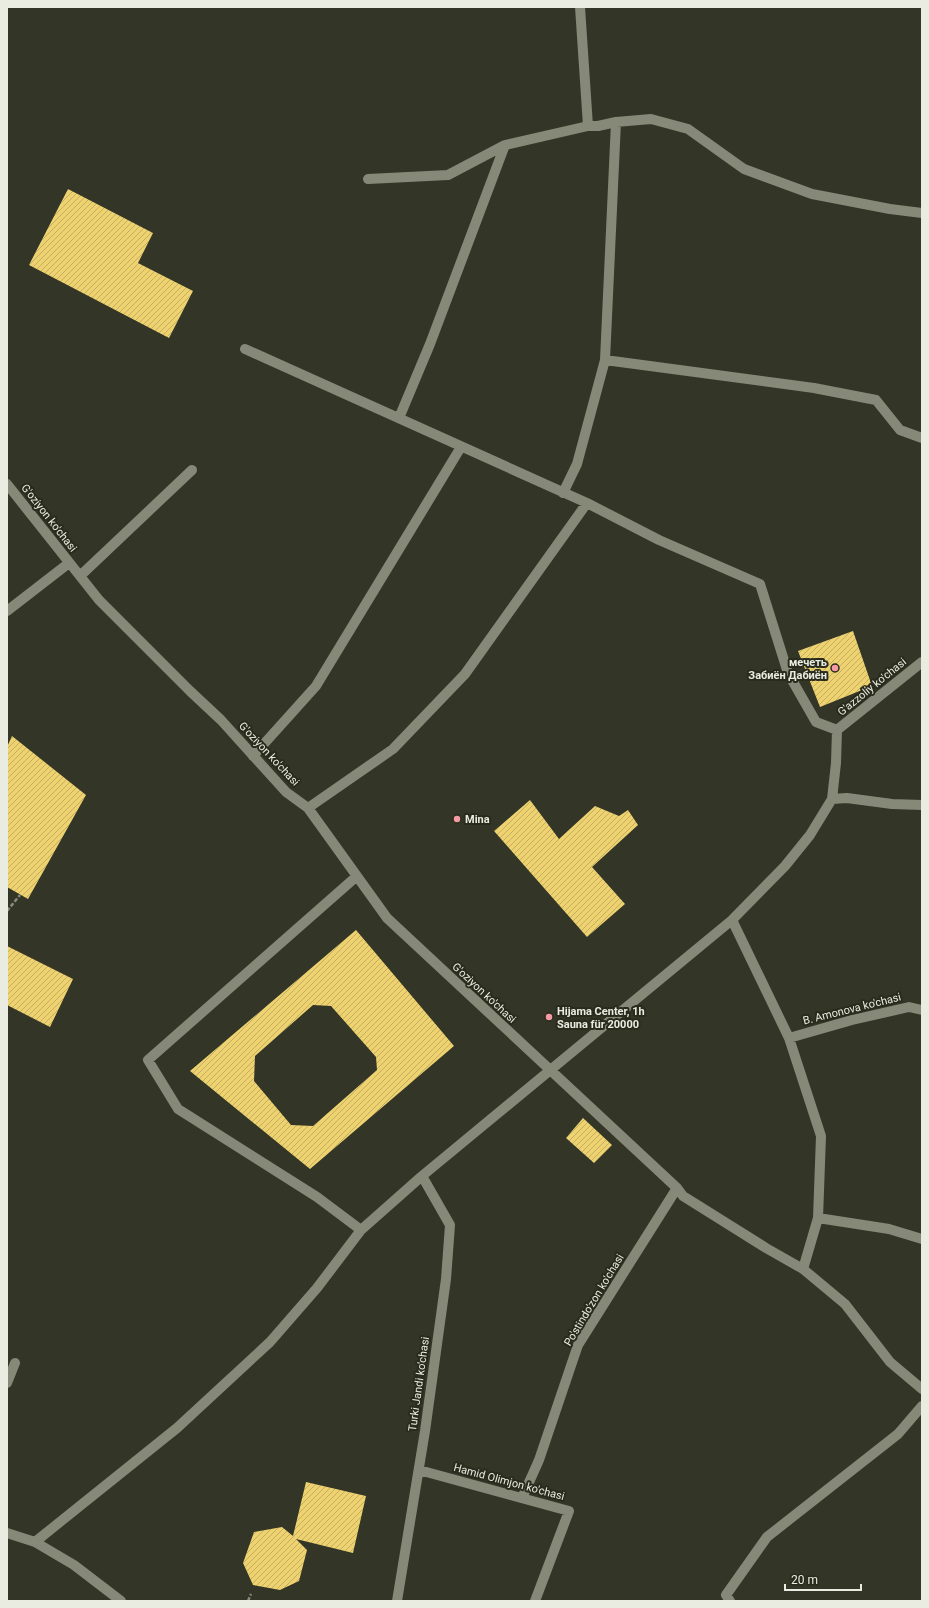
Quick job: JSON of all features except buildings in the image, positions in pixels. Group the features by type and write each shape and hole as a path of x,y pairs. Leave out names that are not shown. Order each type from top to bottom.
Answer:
{"street":[{"path":"580,7 588,126"},
{"path":"368,179 448,175 505,145 588,126 651,119 688,129 744,169 812,194 890,209 922,212"},
{"path":"563,493 577,464 605,360 616,122"},
{"path":"400,418 430,344 505,145"},
{"path":"35,1542 177,1428 270,1342 316,1288 361,1230 422,1176 732,920 785,866 810,835 832,799 836,763 837,730 816,722 788,673 760,584 659,540 587,504 244,348"},
{"path":"605,360 814,388 876,400 900,430 922,438"},
{"path":"254,756 316,686 461,447"},
{"path":"80,576 192,470"},
{"name":"G'oziyon ko'chasi","path":"7,484 99,600 221,720 286,792 308,808 387,918 677,1188 682,1196 803,1269 845,1304 890,1362 922,1390"},
{"path":"308,808 393,749 465,674 587,504"},
{"path":"7,611 69,563"},
{"name":"G'azzoliy ko'chasi","path":"837,730 922,662"},
{"path":"832,799 847,798 892,804 922,805"},
{"path":"357,876 148,1060 178,1109 317,1197 361,1230"},
{"path":"732,920 789,1038 821,1136 818,1218 803,1269"},
{"name":"B. Amonova ko'chasi","path":"789,1038 852,1020 909,1007 922,1010"},
{"name":"Turki Jandi ko'chasi","path":"397,1601 419,1470 446,1279 450,1226 422,1176"},
{"name":"Po'stindo'zon ko'chasi","path":"522,1498 538,1460 578,1346 677,1188"},
{"path":"818,1218 889,1229 922,1239"},
{"path":"7,1383 15,1363"},
{"path":"730,1601 726,1595 767,1537 898,1434 922,1406"},
{"name":"Hamid Olimjon ko'chasi","path":"419,1470 569,1510 535,1601"},
{"path":"7,1533 35,1542 74,1565 109,1598 121,1601"}],"path":[{"path":"7,911 20,895"},
{"path":"248,1601 251,1594"}],"place":[{"name":"мечеть Забиён Дабиён","path":"835,668"},
{"name":"Mina","path":"457,819"},
{"name":"Hijama Center, 1h Sauna für 20000","path":"549,1017"}]}
